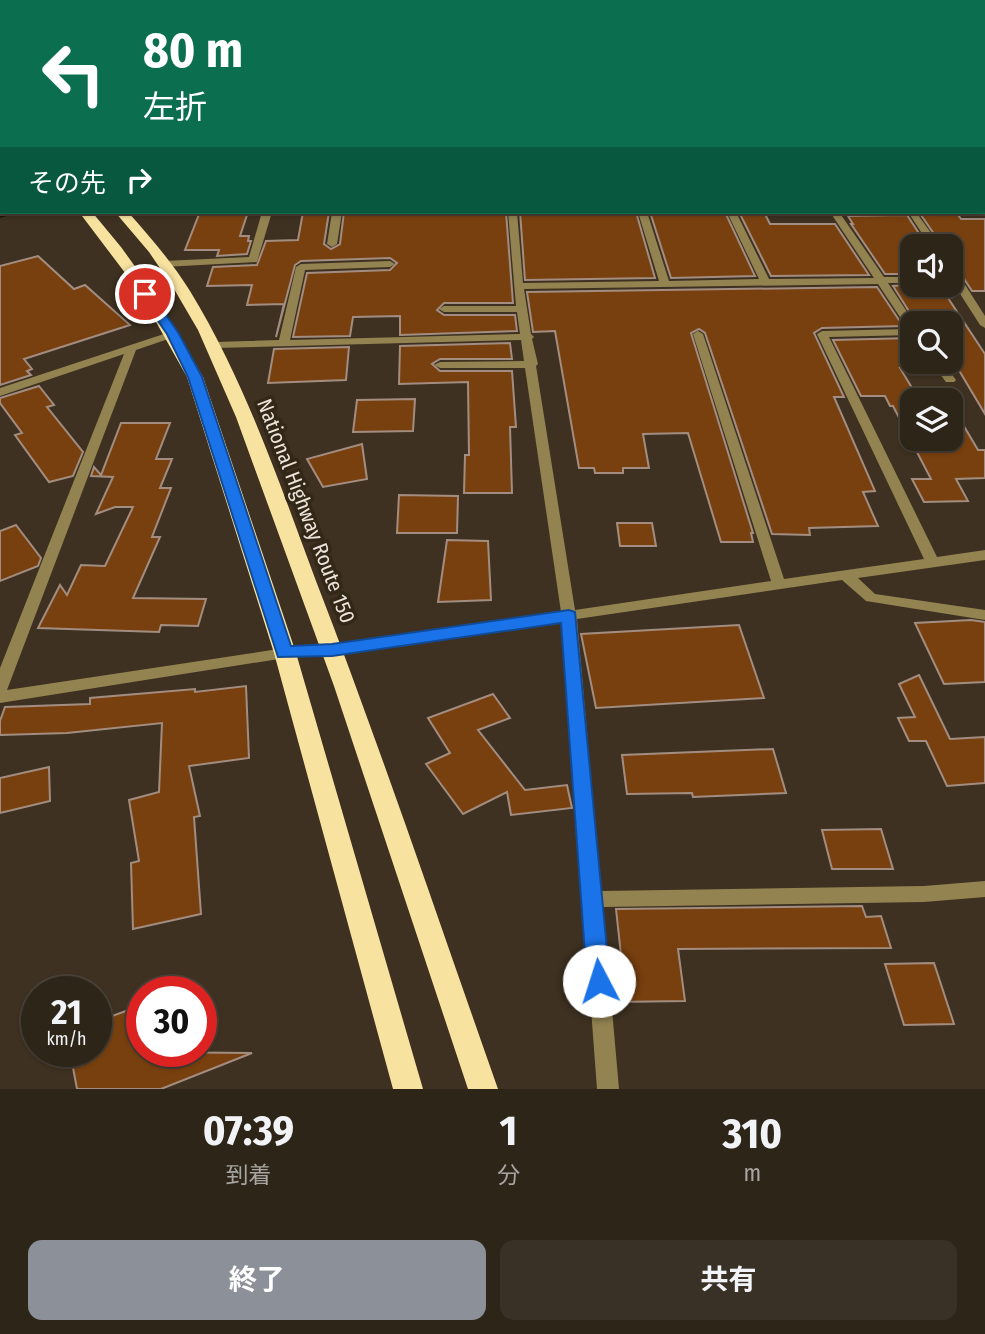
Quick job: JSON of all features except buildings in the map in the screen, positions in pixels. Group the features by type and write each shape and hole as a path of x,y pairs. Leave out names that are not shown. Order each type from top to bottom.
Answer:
{"highway":[{"path":"87,214 104,232 173,334 195,377 285,653 408,1089"},
{"name":"National Highway Route 150","path":"123,214 181,286 215,345 332,650 482,1089"}],"street":[{"path":"164,264 253,260 266,214"},
{"path":"332,244 337,214"},
{"path":"512,214 518,286 569,616 608,1089"},
{"path":"643,214 665,283"},
{"path":"732,214 765,282"},
{"path":"836,214 900,312"},
{"path":"913,214 927,234"},
{"path":"284,343 300,267 390,264"},
{"path":"518,286 900,280"},
{"path":"963,292 985,325"},
{"path":"444,309 522,309"},
{"path":"900,330 822,334 933,563"},
{"path":"0,392 131,351 173,334"},
{"path":"698,334 779,585"},
{"path":"215,345 528,337"},
{"path":"0,688 131,351"},
{"path":"440,365 531,364"},
{"path":"946,374 950,380"},
{"path":"0,697 285,653 332,650 985,555"},
{"path":"845,575 871,597 985,615"},
{"path":"592,899 924,894 985,889"}],"waterway":[{"path":"0,216 8,214"}],"route":[{"path":"145,294 173,334 195,377 285,653 332,650 569,616 599,981"}]}
